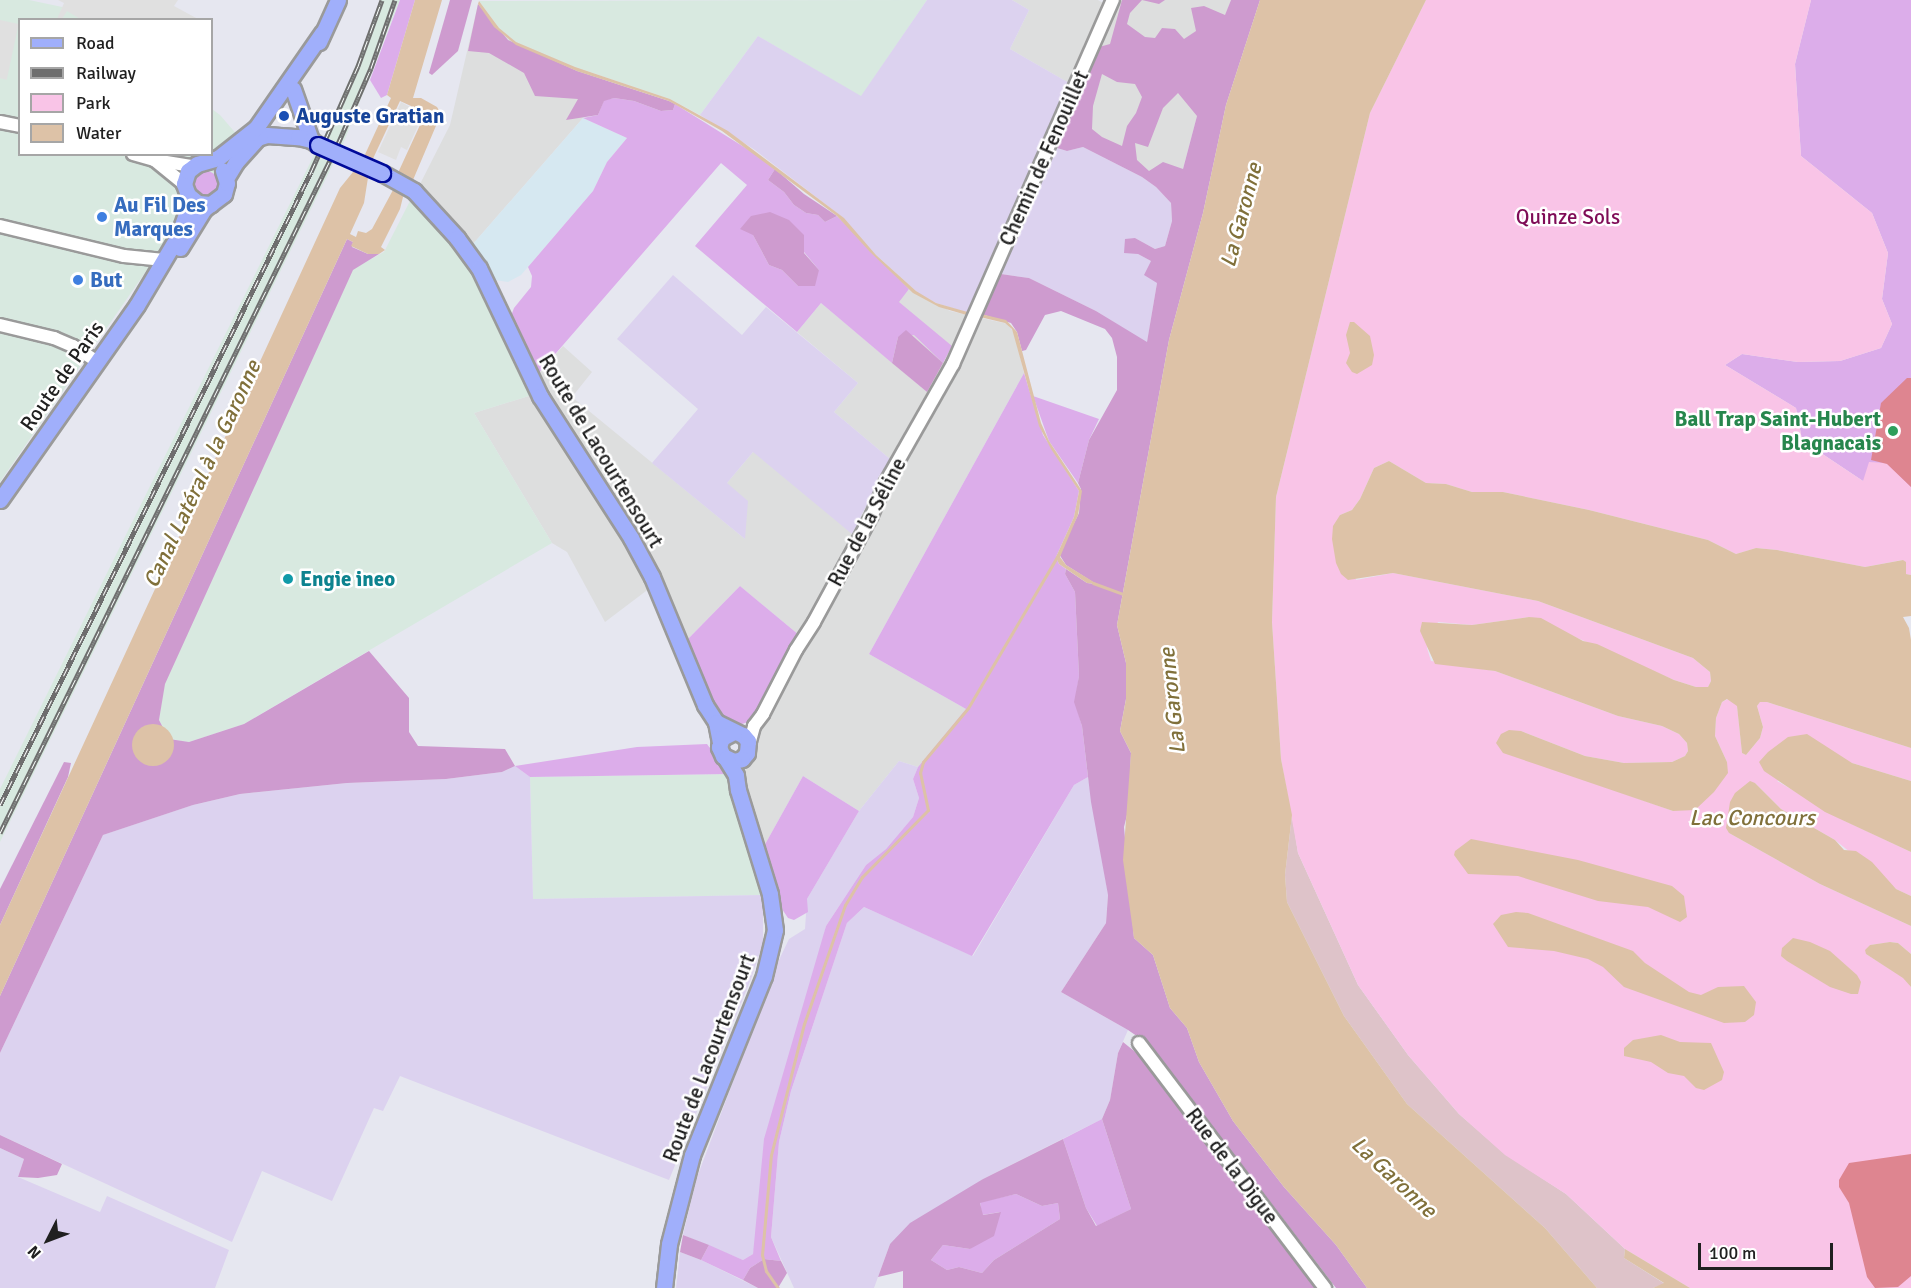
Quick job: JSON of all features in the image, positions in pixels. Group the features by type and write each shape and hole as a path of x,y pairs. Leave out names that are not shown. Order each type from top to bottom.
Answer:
{"main road":[{"name":"Route de Paris","path":"136,305 156,282 204,209 224,194 227,177 236,162 258,138 314,56 338,0"},
{"name":"Route de Paris","path":"0,500 5,489 98,362 178,236 186,214 188,171 193,166 209,162 227,152 256,128 322,33"},
{"path":"293,89 315,142"},
{"name":"Route de Lacourtensourt","path":"258,138 267,135 315,142 382,173 404,184 458,238 479,268 540,396 631,538 652,577 705,705 716,722 720,752 736,775 738,790 770,894 773,940 764,976 692,1155 669,1244 664,1288"},
{"path":"209,162 220,167 227,177"},
{"path":"186,189 198,203 211,204"},
{"path":"716,722 746,738 747,751 736,775"},
{"path":"720,742 725,735 735,732"},
{"path":"726,759 738,761 747,751"}],"street":[{"name":"Chemin de Fenouillet","path":"975,315 1113,0"},
{"path":"0,122 18,126"},
{"path":"140,156 193,166"},
{"path":"154,160 186,189"},
{"path":"0,226 124,256 164,260"},
{"path":"124,256 143,268 150,282"},
{"name":"Rue de la Séline","path":"747,751 753,726 763,714 872,516 886,482 941,385 975,315"},
{"path":"0,325 54,338 73,346 98,362"},
{"path":"735,732 753,726"},
{"name":"Rue de la Digue","path":"1139,1043 1325,1288"}],"shaded area":[{"path":"0,0 29,0 67,8 82,18 18,18 18,156 213,156 213,110 239,137 0,482"},
{"path":"58,0 178,0 174,6 196,18 78,18 67,11 63,18 57,18 64,3"},
{"path":"380,0 400,0 341,149 323,140 361,53"},
{"path":"400,0 415,0 387,95 381,98 370,80"},
{"path":"450,0 472,0 458,51 432,75 429,73"},
{"path":"927,0 861,97 758,36 700,115 670,99 575,67 516,42 499,28 479,1"},
{"path":"927,0 1012,0 1029,10 1010,49 1069,83 969,313 936,303 918,293 876,255 837,213 755,150 700,115 758,36 861,96"},
{"path":"1012,0 1098,0 1113,9 1117,0 1231,0 1220,30 1176,195 1064,130 1081,90 1010,49 1029,10"},
{"path":"1122,0 1142,0 1130,13 1127,24 1145,37 1155,38 1162,28 1175,29 1184,39 1196,31 1191,8 1204,6 1225,15 1231,0 1260,0 1226,105 1203,213 1169,340 1117,625 1126,663 1126,699 1120,731 1131,753 1129,807 1124,827 1134,938 1153,955 1170,1008 1187,1028 1199,1062 1233,1121 1284,1187 1336,1245 1367,1288 1336,1288 1150,1045 1061,992 1106,923 1108,895 1091,802 1082,726 1074,702 1079,676 1075,592 1065,574 1066,569 1087,583 1096,584 1066,565 1059,554 1079,513 1081,489 1078,483 1089,440 1117,390 1117,357 1112,338 1105,329 1061,311 1045,315 1026,350 1022,351 1017,332 1011,323 981,314 1001,274 1029,278 1096,311 1147,342 1157,283 1144,275 1151,261 1138,254 1124,253 1125,239 1135,238 1155,249 1165,246 1172,221 1171,203 1156,187 1142,177 1083,147 1067,151 1057,148 1099,47 1110,44","holes":["1102,74 1117,82 1135,84 1142,97 1136,113 1127,126 1122,146 1102,137 1092,129 1093,106","1178,93 1197,116 1183,169 1163,162 1149,171 1137,160 1135,143 1148,147 1163,108"]},
{"path":"1142,0 1165,0 1159,4"},
{"path":"1811,0 1911,0 1911,487 1863,481 1818,451 1803,445 1796,408 1725,365 1742,354 1798,362 1840,361 1881,348 1892,324 1882,299 1888,253 1872,213 1801,156 1795,64"},
{"path":"478,4 490,22 607,81 583,118 473,244 428,194 418,188 450,125"},
{"path":"478,4 508,40 577,71 669,101 675,104 673,110 661,111 634,101 614,98 604,101 598,115 566,120 578,99 535,96 524,73 489,53 468,51"},
{"path":"0,20 18,24 7,80 0,78"},
{"path":"614,98 634,101 661,111 673,110 675,104 765,160 775,169 768,180 784,192 794,205 806,213 818,215 825,222 837,216 909,289 899,302 952,346 943,363 914,335 898,337 892,363 821,303 797,332 695,246 747,185 721,163 537,375 511,323 511,316 514,308 531,287 532,276 528,267 593,191 607,162 627,138 583,118 598,115 604,100","holes":["753,235 804,252 819,270 798,286 782,270 769,265"]},
{"path":"401,102 410,107 410,118 416,121 418,126 407,150 401,147 396,160 378,152"},
{"path":"583,118 627,138 607,162 593,191 521,275 508,282 495,280 473,244"},
{"path":"318,147 337,156 0,842 0,789"},
{"path":"1083,147 1142,177 1156,187 1171,203 1172,221 1165,246 1155,249 1135,238 1138,254 1151,261 1157,283 1147,343 1096,311 1029,278 1001,274 1057,148 1067,151"},
{"path":"775,169 804,194 837,216 825,222 818,215 806,213 794,205 784,192 768,180"},
{"path":"206,171 215,174 218,183 215,192 206,195 197,192 194,183 197,174"},
{"path":"412,197 428,213 476,273 512,356 532,395 474,413 552,543 244,724 189,742 169,739 159,720 164,684 353,269 384,252"},
{"path":"770,212 789,220 804,235 804,253 819,270 815,286 798,286 782,270 769,265 753,235 740,229 751,216"},
{"path":"347,239 353,242 352,247 368,254 379,254 353,270 165,684 159,720 169,739 189,742 244,724 369,651 409,698 409,732 418,746 505,749 515,766 502,772 446,779 347,783 240,794 193,805 103,835 0,1053 0,996"},
{"path":"673,275 742,335 766,307 858,383 834,412 890,459 852,534 753,452 727,483 748,501 745,539 652,463 698,409 617,339"},
{"path":"909,289 950,311 1008,324 1015,334 1024,373 869,654 966,709 918,767 899,761 859,811 803,776 763,848 745,782 745,770 756,739 748,722 757,712 799,635 740,586 676,651 650,588 605,622 567,552 552,543 474,413 532,395 528,385 563,346 592,372 572,397 745,539 727,483 753,452 890,459 834,412 858,383 797,332 821,303 927,392 898,301"},
{"path":"906,330 943,363 927,392 892,363 898,337"},
{"path":"1024,373 1043,435 1079,491 1074,517 1056,557 1059,564 1066,569 1065,574 1075,592 1079,676 1075,702 1082,726 1088,777 1074,785 972,956 864,907 847,923 791,1091 779,1142 771,1237 781,1261 764,1259 750,1268 743,1280 701,1260 709,1245 743,1260 753,1254 764,1139 826,926 866,865 886,849 913,817 919,798 913,779 918,767 966,709 869,654"},
{"name":"Ball Trap Saint-Hubert Blagnacais","path":"1907,378 1911,378 1911,487 1887,464 1871,460 1881,403"},
{"path":"1033,396 1099,419 1089,440 1078,483 1049,441"},
{"path":"740,586 799,635 757,712 748,722 739,725 728,722 719,713 687,640"},
{"path":"707,744 729,774 530,777 515,766 637,747"},
{"path":"899,761 918,767 913,779 919,798 913,817 886,849 866,865 826,926 753,1254 743,1260 683,1235 696,1180 778,962 789,939 805,929 807,899 859,811"},
{"path":"64,762 71,763 68,777 0,925 0,889"},
{"path":"515,766 530,777 533,899 763,895 763,943 751,979 669,1180 400,1076 383,1111 374,1108 332,1201 262,1171 232,1242 0,1135 0,1053 103,835 193,805 240,794 347,783 446,779 502,772"},
{"path":"729,774 763,895 533,899 530,777"},
{"path":"803,776 859,811 807,899 808,912 794,920 788,918 782,909 763,848"},
{"path":"1088,777 1108,894 1106,923 1061,992 1128,1030 1118,1053 1110,1100 1102,1119 983,1179 890,1244 874,1288 794,1288 771,1237 779,1142 791,1091 847,923 864,907 973,956 1074,785"},
{"path":"1292,815 1298,853 1358,985 1408,1055 1459,1114 1505,1154 1566,1194 1625,1249 1624,1258 1665,1284 1653,1288 1597,1288 1545,1228 1407,1104 1344,1016 1287,902 1285,875"},
{"path":"1123,1042 1139,1055 1316,1288 903,1288 903,1271 878,1277 890,1244 910,1223 983,1179 1063,1139 1086,1208 1096,1226 1131,1209 1102,1119 1110,1100 1118,1053","holes":["1016,1194 1042,1206 1058,1203 1060,1219 994,1260 982,1273 959,1267 947,1270 931,1260 943,1245 970,1249 994,1236 1001,1212 983,1215 980,1203"]},
{"path":"1102,1119 1131,1209 1097,1226 1086,1208 1063,1139"},
{"path":"0,1135 62,1164 57,1175 38,1178 18,1177 24,1159 0,1148"},
{"path":"0,1148 24,1159 18,1177 100,1212 107,1196 229,1250 215,1288 0,1288"},
{"path":"1911,1154 1911,1276 1898,1287 1875,1288 1867,1277 1849,1203 1839,1187 1839,1180 1849,1163"},
{"path":"1016,1194 1042,1206 1058,1203 1060,1219 994,1260 982,1273 959,1267 947,1270 931,1260 943,1245 970,1249 1000,1212 982,1215 980,1202"},
{"path":"683,1235 709,1245 701,1260 680,1252"},
{"path":"680,1252 701,1260 758,1288 676,1288"},
{"path":"764,1259 781,1261 787,1273 778,1288 758,1288 743,1280 750,1268"}],"green space":[{"name":"Quinze Sols","path":"1426,0 1811,0 1795,64 1801,156 1872,213 1888,253 1882,299 1892,324 1881,348 1840,361 1798,362 1742,354 1725,365 1796,408 1803,445 1818,451 1863,481 1869,462 1887,463 1911,487 1911,575 1906,574 1905,562 1902,560 1865,567 1777,550 1756,548 1736,554 1708,540 1589,510 1503,492 1472,492 1446,484 1426,483 1389,461 1374,468 1360,499 1352,510 1340,515 1356,580 1393,573 1538,601 1693,658 1710,672 1711,681 1708,687 1696,687 1674,680 1529,617 1472,625 1438,622 1427,648 1431,661 1495,671 1618,716 1662,726 1679,734 1687,743 1688,751 1685,756 1672,762 1624,763 1585,756 1521,731 1622,793 1673,811 1727,762 1715,736 1716,718 1722,702 1728,699 1737,705 1742,753 1746,755 1760,738 1763,727 1757,706 1760,702 1767,702 1911,748 1911,781 1852,763 1777,781 1845,821 1911,852 1911,896 1896,889 1835,840 1781,809 1755,783 1729,833 1820,884 1911,926 1911,954 1898,943 1891,942 1870,945 1866,954 1904,978 1911,987 1911,1288 1690,1288 1625,1249 1566,1194 1505,1155 1459,1114 1408,1055 1358,985 1298,853 1281,759 1272,622 1276,497 1370,113"}],"water":[{"path":"415,0 442,0 413,98 421,98 437,107 441,114 413,180 407,181 400,209 381,247 385,250 379,254 368,254 351,246 353,242 347,239 0,996 0,925 340,188 362,161 391,98 387,95","holes":["400,101 411,106 420,125 397,175 402,178 372,229 366,233 358,231 356,237 350,234 364,203 370,165"]},
{"name":"La Garonne","path":"1260,0 1426,0 1370,113 1276,497 1272,622 1281,759 1292,815 1285,875 1287,902 1344,1016 1407,1104 1545,1228 1597,1288 1367,1288 1336,1245 1284,1187 1233,1121 1199,1062 1187,1028 1170,1008 1153,955 1134,938 1123,860 1131,753 1120,731 1126,699 1126,663 1117,625 1169,340 1203,213 1226,105"},
{"path":"479,1 499,28 516,42 575,67 670,99 728,131 844,218 876,255 916,291 936,303 971,313 970,316 939,307 913,293 870,252 837,216 722,131 669,101 577,71 516,45 494,27 478,4"},
{"path":"981,314 1006,320 1017,332 1041,423 1049,441 1082,491 1078,515 1060,557 1066,565 1097,584 1087,583 1059,564 1056,557 1074,517 1079,491 1051,449 1039,426 1012,329 1005,323 980,317"},
{"path":"1350,322 1354,322 1370,336 1374,355 1372,365 1357,374 1352,372 1346,363 1350,353 1346,335"},
{"path":"1389,461 1426,483 1446,484 1472,492 1503,492 1589,510 1708,540 1736,554 1756,548 1777,550 1865,567 1903,560 1906,562 1906,574 1911,575 1911,616 1903,617 1909,628 1911,640 1911,748 1767,702 1760,702 1757,706 1763,727 1760,738 1746,755 1742,753 1737,706 1727,699 1722,702 1716,718 1715,736 1727,762 1728,773 1714,792 1695,810 1673,811 1503,753 1496,743 1501,734 1509,730 1521,731 1585,756 1624,763 1672,762 1685,756 1688,751 1687,743 1679,734 1662,726 1618,716 1495,671 1435,664 1420,631 1422,622 1472,625 1529,617 1541,618 1583,641 1597,644 1674,680 1696,687 1708,687 1711,681 1710,672 1693,658 1538,601 1393,573 1348,580 1341,574 1336,563 1332,539 1333,526 1340,515 1352,510 1360,499 1374,468"},
{"path":"153,724 161,725 168,730 173,737 173,753 168,760 161,765 153,766 145,765 138,760 133,753 132,745 133,737 138,730 145,725"},
{"path":"1807,734 1852,763 1911,781 1911,852 1825,812 1764,771 1759,762 1768,752 1788,737"},
{"name":"Lac Concours","path":"1750,781 1755,783 1781,809 1835,840 1844,850 1856,851 1872,862 1896,889 1911,896 1911,926 1820,884 1729,833 1726,828 1730,802 1735,793"},
{"path":"1471,839 1578,860 1672,886 1684,896 1687,917 1680,922 1648,907 1598,901 1518,876 1468,874 1454,855 1455,851"},
{"path":"1516,912 1528,913 1633,951 1645,963 1689,992 1701,995 1718,987 1744,986 1756,1002 1754,1015 1745,1022 1724,1023 1624,987 1603,967 1588,959 1554,951 1508,947 1493,924 1501,915"},
{"path":"1793,938 1810,942 1830,951 1857,975 1861,982 1858,994 1830,987 1781,956 1782,948"},
{"path":"1898,943 1911,954 1911,987 1903,978 1866,954 1865,950 1870,945"},
{"path":"1661,1035 1680,1042 1711,1043 1724,1072 1722,1080 1704,1090 1696,1088 1684,1076 1668,1073 1651,1062 1624,1056 1624,1048 1633,1040"},
{"path":"1625,1249 1690,1288 1653,1288 1664,1283 1624,1258"}],"waterway":[{"path":"778,1288 766,1271 762,1255 771,1155 804,1024 845,905 862,877 928,810 920,773 923,762 968,708 1058,555"},
{"path":"1093,583 1124,594"}],"railway":[{"path":"0,805 311,172 358,66 382,0"},
{"path":"0,833 337,146 371,68 395,0"}],"place":[{"name":"Auguste Gratian","path":"284,116"},
{"name":"Au Fil Des Marques","path":"102,217"},
{"name":"But","path":"78,280"},
{"name":"Ball Trap Saint-Hubert Blagnacais","path":"1893,431"},
{"name":"Engie ineo","path":"288,579"}],"water label":[{"name":"Canal Latéral à la Garonne","path":"202,474"}]}
